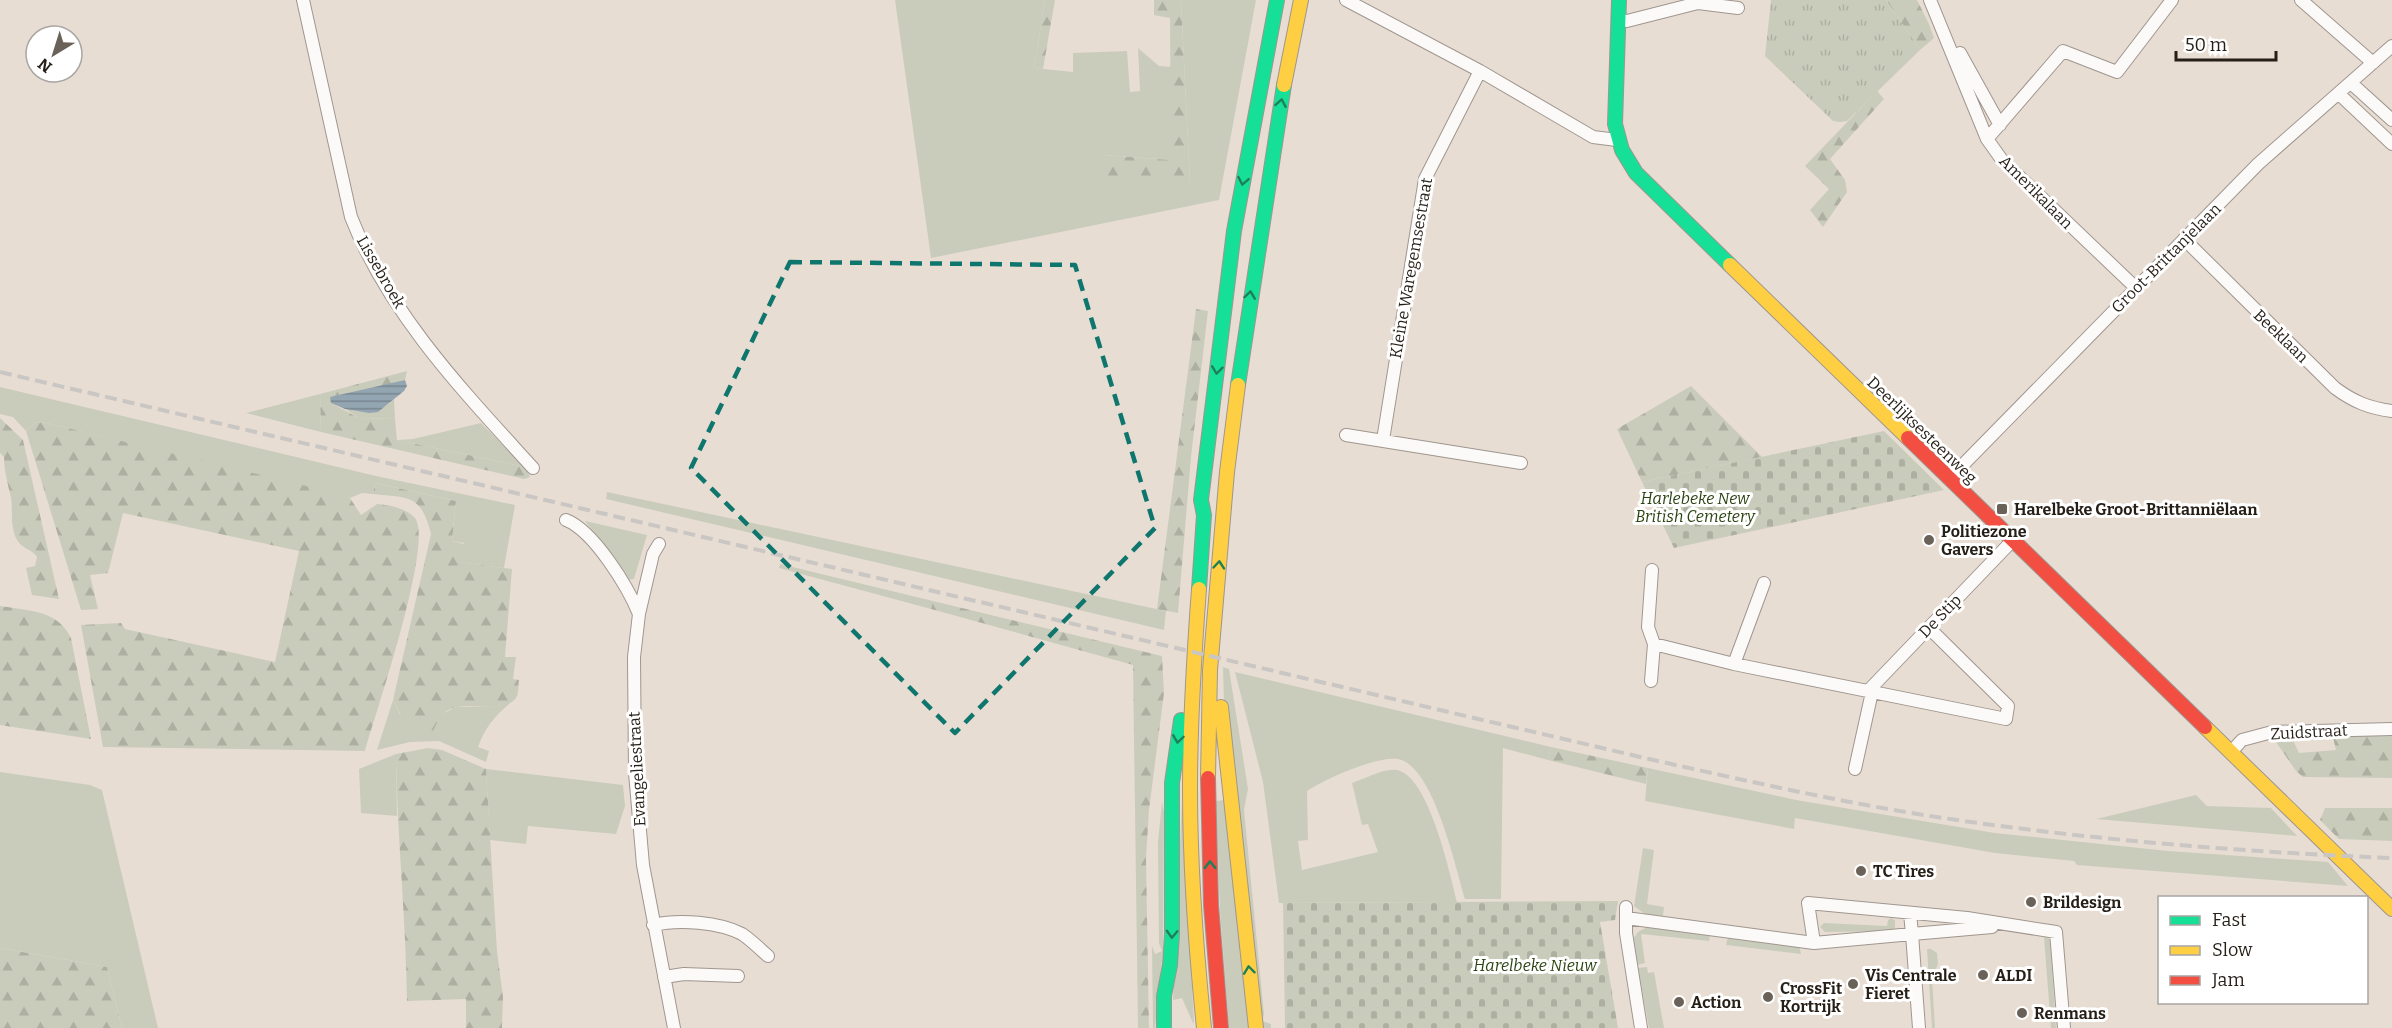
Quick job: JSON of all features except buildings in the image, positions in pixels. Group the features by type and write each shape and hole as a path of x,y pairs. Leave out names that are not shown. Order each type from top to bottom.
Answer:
{"main road":[{"path":"1204,1028 1193,905 1190,789 1192,711 1204,515 1202,500 1234,231 1276,0"},
{"path":"1221,1028 1211,905 1208,798 1210,670 1227,472 1242,353 1281,102 1301,0"},
{"name":"Deerlijksesteenweg","path":"1619,0 1615,124 1617,140 1624,157 1636,173 2392,909"},
{"path":"1164,1028 1164,996 1170,965 1172,934 1172,783 1183,706 1196,514 1202,500"},
{"path":"1214,624 1224,754 1256,1028"}],"street":[{"name":"Lissebroek","path":"303,0 351,217 361,242 398,304 452,379 533,468"},
{"path":"1346,0 1480,71 1593,137 1617,140"},
{"path":"1987,139 2063,51 2117,72 2172,0"},
{"path":"2301,0 2373,63"},
{"path":"1618,20 1627,21 1698,3 1738,8"},
{"name":"Amerikalaan","path":"1933,5 2000,125"},
{"name":"Amerikalaan","path":"1933,5 1987,139 2002,160 2136,288"},
{"name":"Groot-Brittanjelaan","path":"1949,478 2258,164 2392,45"},
{"name":"Kleine Waregemsestraat","path":"1383,440 1425,179 1480,71"},
{"path":"2351,83 2392,120"},
{"path":"2338,94 2392,144"},
{"name":"Beeklaan","path":"2184,239 2335,388 2351,400 2369,408 2392,411"},
{"path":"1346,435 1521,463"},
{"path":"566,520 582,529 595,543 625,586 639,614"},
{"name":"De Stip","path":"1870,692 2012,541"},
{"name":"Evangeliestraat","path":"659,544 653,554 639,614 634,657 634,773 643,865 674,1028"},
{"path":"1652,570 1648,627 1653,644 1652,681"},
{"path":"1734,664 1764,582"},
{"path":"1653,644 1734,664 2006,719 2008,706 1929,628"},
{"path":"1855,769 1870,692"},
{"name":"Zuidstraat","path":"2231,752 2242,740 2272,732 2392,729"},
{"path":"1814,942 1808,903 1910,913 2056,932 2064,1028"},
{"path":"1641,1028 1626,933 1626,912 1814,942 2010,925"},
{"path":"1910,913 1919,1028"},
{"path":"653,925 674,920 732,930 744,936 768,956"},
{"path":"664,977 738,975"}],"highlighted area":[{"path":"790,262 1075,265 1155,528 955,733 691,468"}],"green space":[{"path":"895,0 1045,0 1034,68 1073,72 1073,53 1127,51 1130,92 1140,91 1138,48 1159,66 1172,67 1171,160 1104,155 1190,182 1181,0 1256,0 1219,200 931,258"},
{"path":"1045,0 1055,0 1043,69 1034,68"},
{"path":"1154,0 1181,0 1190,183 1111,178 1099,168 1103,155 1171,160 1170,18 1154,15"},
{"path":"1771,0 1886,0 1920,50 1847,121 1833,121 1765,56"},
{"path":"1886,0 1917,0 1934,38 1920,50"},
{"path":"1877,91 1884,99 1830,159 1845,180 1847,192 1823,227 1810,210 1829,189 1805,166"},
{"path":"1196,309 1208,311 1191,457 1178,613 1157,609"},
{"path":"407,371 405,380 331,403 359,418 395,419 397,440 525,467 530,477 524,479 321,432 320,394"},
{"path":"1691,386 1762,457 1642,482 1617,429"},
{"path":"0,387 376,476 515,505 504,568 458,562 464,543 452,541 456,501 375,483 373,494 362,493 350,498 47,423 36,422 26,431 13,417 0,414"},
{"path":"320,394 321,432 246,413"},
{"path":"394,399 395,419 359,418 345,409 371,412 383,408"},
{"path":"0,418 23,440 59,599 32,595 26,568 35,566 37,557 19,543 13,530 11,498 4,457 0,453"},
{"path":"36,422 343,495 350,498 361,515 377,504 402,509 415,518 419,534 417,560 410,593 365,751 103,747 81,625 121,623 125,629 275,662 299,551 123,513 108,573 90,575 98,609 81,610 26,431"},
{"path":"481,423 525,467 397,440 413,439"},
{"name":"Harlebeke New British Cemetery","path":"1884,431 1944,490 1674,548 1642,482"},
{"path":"375,483 456,501 452,541 464,544 459,562 512,569 505,657 516,657 513,679 519,680 517,696 510,703 501,706 452,708 442,715 430,737 407,723 393,700 431,534 423,511 418,505 405,498 373,494"},
{"path":"607,492 1166,611 1164,630 606,499"},
{"path":"585,521 647,535 634,579 628,580"},
{"path":"780,564 933,601 931,609 779,568"},
{"path":"933,601 1162,656 1164,693 1149,810 1146,858 1149,1028 1138,1028 1133,665 931,609"},
{"path":"0,606 50,616 65,629 71,638 91,739 0,725"},
{"path":"1223,667 1229,669 1248,789 1244,810 1264,1014 1262,1021 1271,1024 1271,1028 1260,1028 1224,703"},
{"path":"1235,672 1551,747 1548,760 1503,748 1501,899 1465,899 1441,819 1422,778 1410,765 1397,759 1387,759 1337,775 1307,791 1308,840 1298,841 1302,870 1378,852 1368,824 1362,825 1352,783 1380,772 1397,770 1408,776 1419,789 1428,807 1457,902 1279,903 1263,782"},
{"path":"393,700 400,714 444,713 456,707 499,706 511,702 491,722 478,747 489,751 486,762 439,741 410,742 377,750"},
{"path":"2392,735 2392,778 2303,777 2296,771 2274,739 2292,738 2299,753 2336,750 2333,737"},
{"path":"1551,747 1648,768 1646,784 1548,760"},
{"path":"428,748 442,750 486,769 497,951 503,997 502,1028 466,1028 466,999 407,1001 396,754"},
{"path":"396,754 397,816 361,813 359,769"},
{"path":"1648,768 1796,800 1995,833 2168,851 2328,862 2348,886 2077,865 2074,861 1995,853 1795,818 1794,829 1645,801"},
{"path":"486,769 623,785 625,806 616,834 528,826 526,844 490,840"},
{"path":"0,772 90,785 102,790 158,1028 122,1028 107,967 0,948"},
{"path":"2196,795 2207,806 2271,808 2297,836 2096,819"},
{"path":"1224,800 1251,1028 1229,1028 1220,911 1216,801"},
{"path":"1182,801 1194,1023 1182,998 1173,1000"},
{"path":"1162,802 1164,812 1163,951 1155,1028 1153,1028 1152,946 1155,954 1162,951 1159,943 1158,842"},
{"path":"2325,808 2392,808 2392,841 2339,839 2320,820"},
{"path":"1643,848 1654,850 1647,904 1664,907 1663,916 1645,914 1634,906"},
{"name":"Harelbeke Nieuw","path":"1618,901 1615,920 1600,922 1618,1028 1285,1028 1283,903"},
{"path":"1891,918 1895,920 1895,931 1825,932 1820,927 1824,923 1887,926"},
{"path":"1647,927 1710,935 1709,941 1641,934 1645,963 1637,965 1633,939 1638,932"},
{"path":"1728,937 1799,945 1801,954 1726,945"},
{"path":"2044,937 2050,939 2056,1028 2051,1028"},
{"path":"0,948 107,967 122,1028 0,1028"},
{"path":"1927,949 1937,953 1938,964 1932,978 1935,1028 1932,1028"},
{"path":"1647,967 1648,973 1654,972 1664,1028 1649,1028 1638,968"}],"water":[{"path":"405,380 407,386 404,391 378,412 369,413 345,409 331,403 330,397"}],"railway":[{"path":"0,372 1649,759 1869,806 1943,818 2111,839 2223,849 2392,858"}],"traffic: fast":[{"path":"1199,589 1204,515 1201,500 1234,231 1277,0"},
{"path":"1619,0 1615,124 1622,150 1636,173 1730,265"},
{"path":"1238,385 1284,85"},
{"path":"1164,1028 1164,996 1170,965 1172,934 1172,783 1181,720"}],"traffic: slow":[{"path":"1284,85 1301,0"},
{"path":"1730,265 1908,438"},
{"path":"1208,778 1210,670 1227,472 1238,385"},
{"path":"1199,589 1190,765 1190,820 1198,969 1204,1028"},
{"path":"1221,707 1256,1028"},
{"path":"2205,727 2392,909"}],"traffic: jam":[{"path":"1908,438 2205,727"},
{"path":"1208,778 1211,905 1221,1028"}],"place":[{"name":"Harelbeke Groot-Brittanniëlaan","path":"2002,509"},
{"name":"Politiezone Gavers","path":"1929,540"},
{"name":"TC Tires","path":"1861,871"},
{"name":"Brildesign","path":"2031,902"},
{"name":"ALDI","path":"1983,975"},
{"name":"Vis Centrale Fieret","path":"1853,984"},
{"name":"CrossFit Kortrijk","path":"1768,997"},
{"name":"Action","path":"1679,1002"},
{"name":"Renmans","path":"2022,1013"}]}
